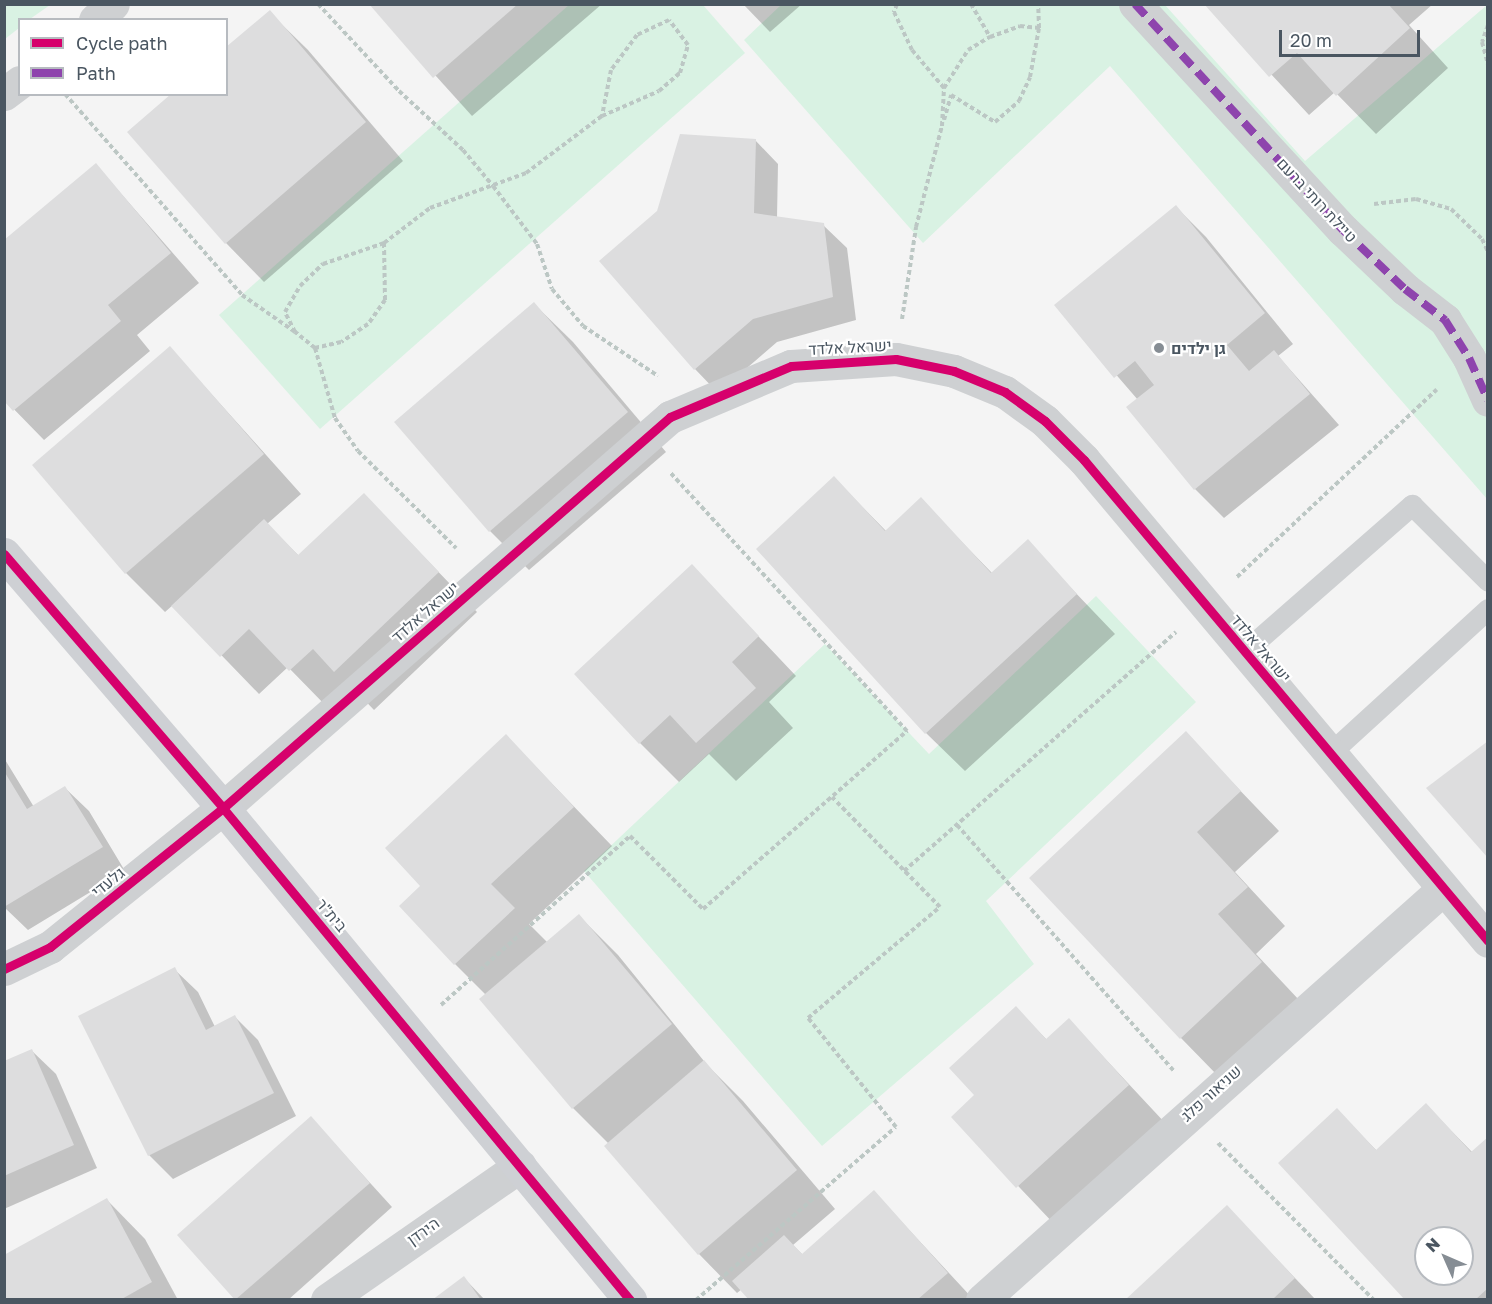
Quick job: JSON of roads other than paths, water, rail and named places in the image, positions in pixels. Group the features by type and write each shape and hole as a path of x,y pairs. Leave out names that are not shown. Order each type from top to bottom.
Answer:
{"street":[{"path":"97,18 113,4"},
{"name":"טיילת רותי ברעם","path":"1136,4 1343,230 1405,289 1445,320 1469,358 1488,400"},
{"path":"4,94 18,84"},
{"name":"ישראל אלדד","path":"223,808 670,417 791,366 896,358 954,371 1005,392 1045,421 1084,460 1488,941"},
{"name":"בית\"ר","path":"4,554 223,808 630,1299"},
{"name":"גלעדי","path":"4,969 50,947 223,808"},
{"name":"שניאור פלג","path":"982,1299 1443,889"},
{"name":"הירדן","path":"327,1299 520,1166"}],"lane":[{"path":"1245,651 1412,505 1488,581"},
{"path":"1329,754 1488,609"}],"place":[{"name":"גן ילדים","path":"1159,348"}]}
